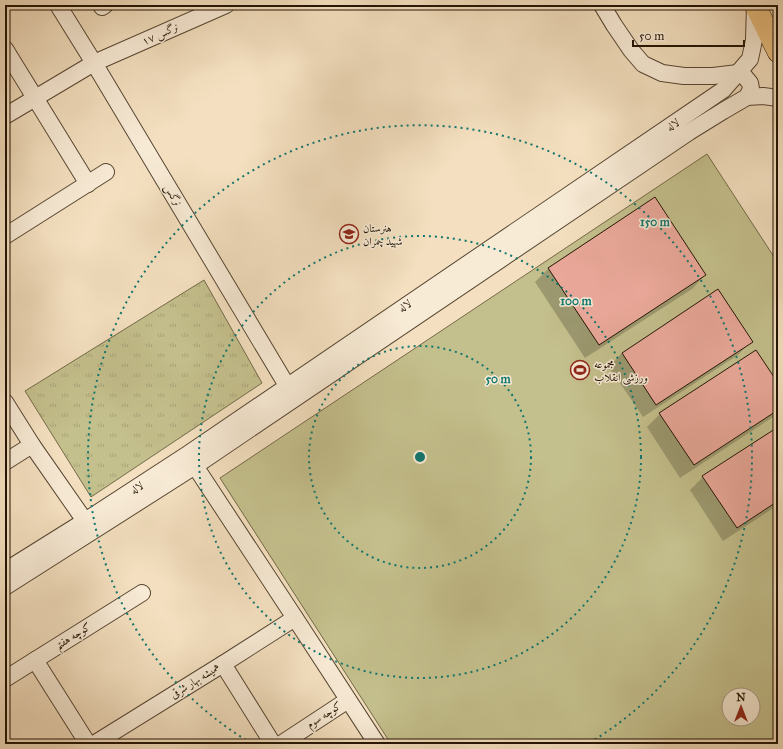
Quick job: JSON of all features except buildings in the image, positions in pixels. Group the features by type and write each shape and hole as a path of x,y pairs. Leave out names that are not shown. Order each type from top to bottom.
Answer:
{"main road":[{"path":"755,5 778,52"}],"street":[{"name":"نرگس","path":"58,5 291,392"},
{"name":"نرگس ۱۷","path":"5,116 94,63 197,11 226,5"},
{"path":"602,5 631,50 643,64 662,73 684,76 713,76 738,73 745,77 750,83 751,89 747,97"},
{"name":"لاله","path":"5,587 195,466 291,392 723,90 750,59 754,40 755,5"},
{"path":"5,49 88,184"},
{"name":"لاله","path":"5,571 188,454 291,392 722,111 747,97 763,96 778,98"},
{"path":"5,236 106,172"},
{"path":"5,402 32,445 85,521"},
{"path":"5,462 32,445"},
{"path":"195,466 377,744"},
{"name":"کوچه هفتم","path":"5,679 142,593"},
{"name":"همیشه بهار شرقی","path":"94,744 295,618"},
{"path":"35,660 88,744"},
{"path":"223,664 274,744"},
{"name":"کوچه سوم","path":"281,744 348,700"}],"green space":[{"name":"مجموعه ورزشی انقلاب","path":"707,154 778,263 778,744 391,744 220,478"},
{"path":"204,280 262,383 91,497 25,391"}],"place":[{"name":"هنرستان شهید چمران","path":"349,234"},
{"name":"مجموعه ورزشی انقلاب","path":"580,370"}]}
